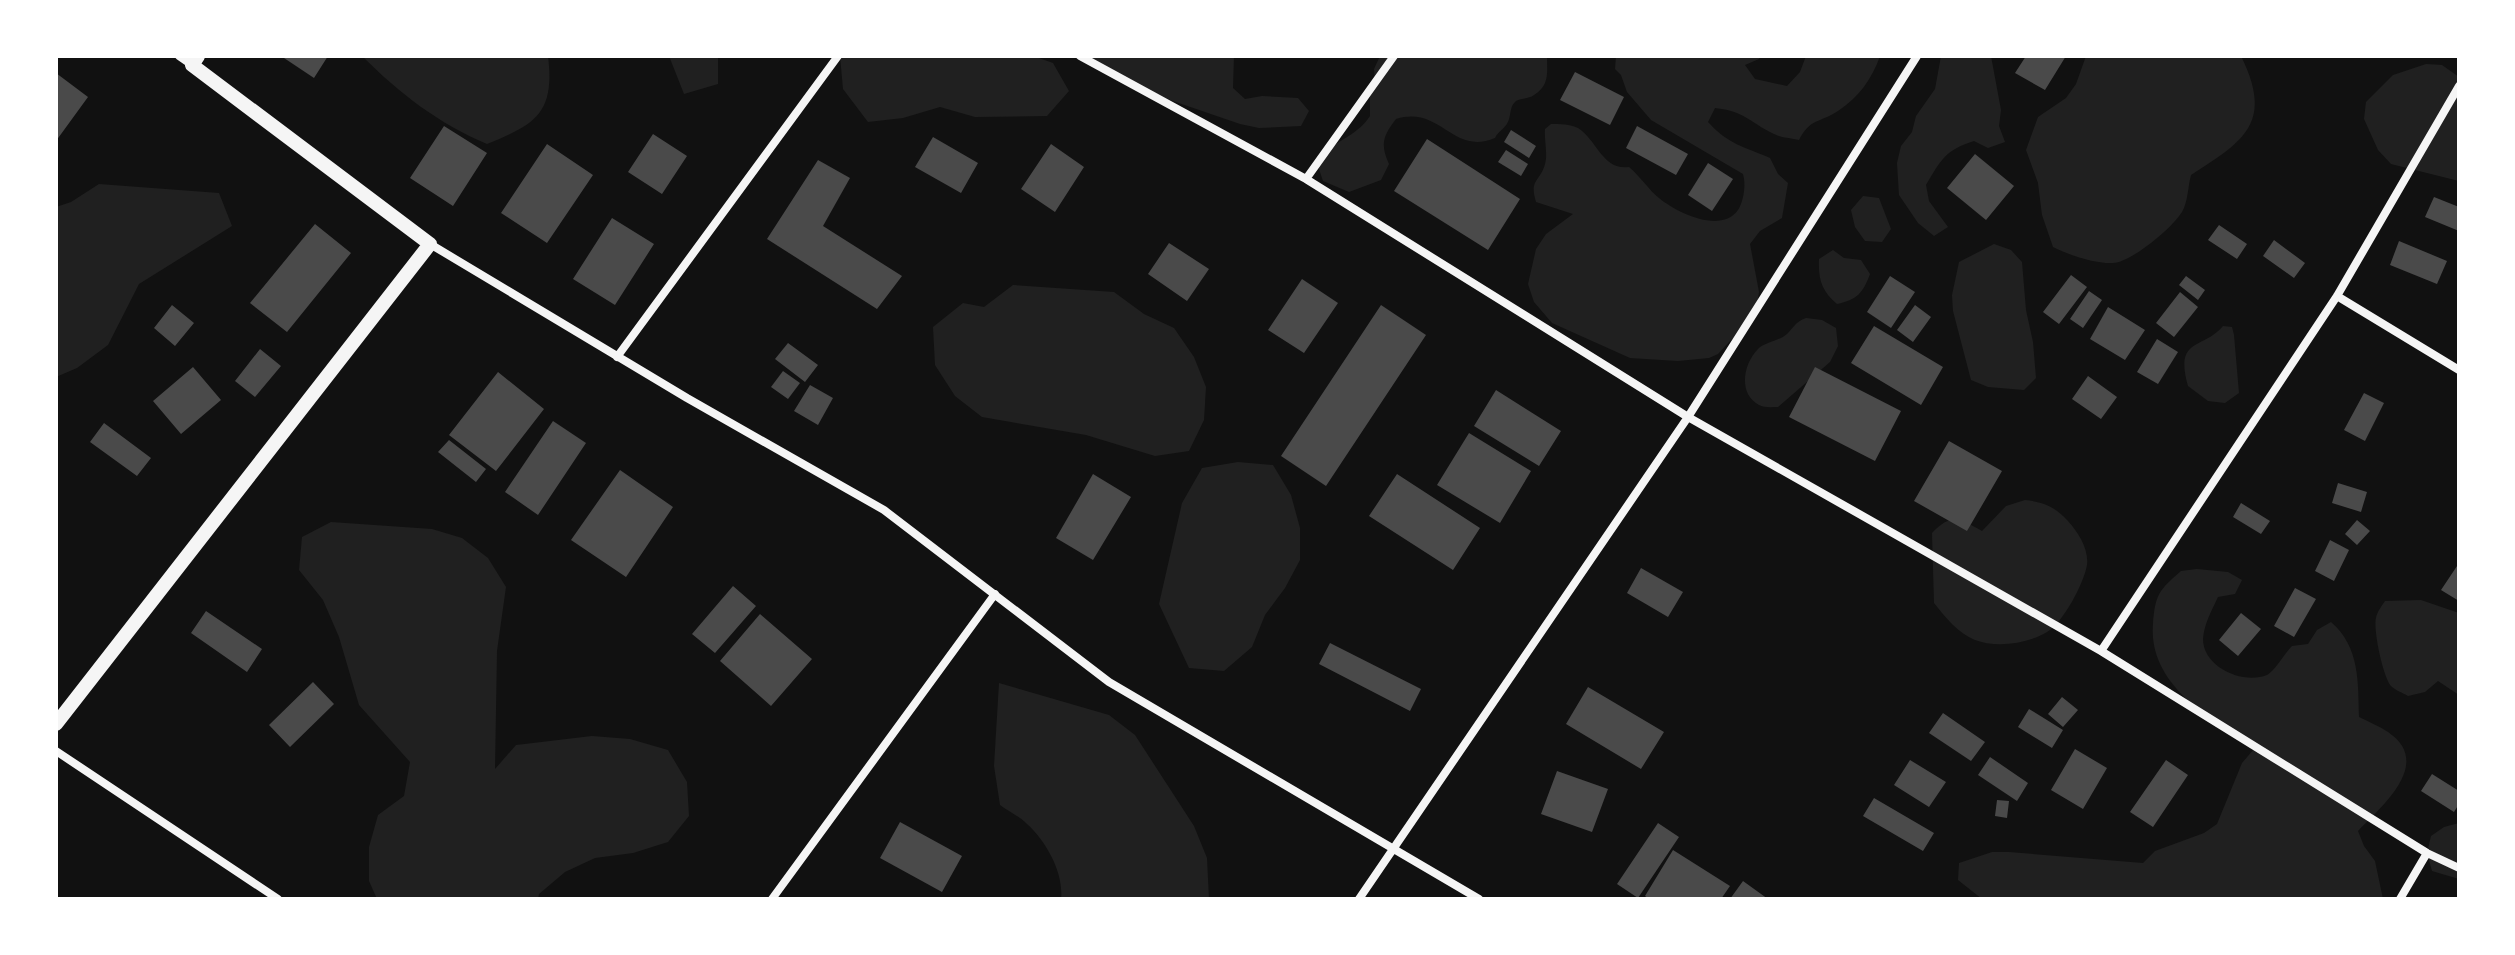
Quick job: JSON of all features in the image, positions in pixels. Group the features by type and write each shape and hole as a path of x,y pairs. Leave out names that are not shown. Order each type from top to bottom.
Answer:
{"street":[{"path":"617,357 838,56"},
{"path":"1080,56 1306,179 1688,417 2101,651 2427,853 2459,868"},
{"path":"1306,179 1394,56"},
{"path":"1359,899 1688,417 1917,56"},
{"path":"190,59 430,244 617,357 884,510 1109,682 1479,899"},
{"path":"2101,651 2337,296 2459,86"},
{"path":"56,724 430,244"},
{"path":"2337,296 2459,370"},
{"path":"772,899 995,594"},
{"path":"56,751 278,899"},
{"path":"2400,899 2427,853"}],"shaded area":[{"path":"362,56 548,56 548,91 545,104 530,122 487,144 452,127 420,106"},
{"path":"669,56 718,56 718,84 684,94"},
{"path":"840,56 1033,56 1053,63 1069,91 1047,116 975,117 940,107 903,118 868,122 843,89"},
{"path":"1089,56 1234,56 1233,88 1245,99 1262,96 1298,98 1309,111 1301,126 1259,128 1240,124 1170,100 1120,77"},
{"path":"1380,56 1547,56 1547,73 1539,91 1514,103 1508,122 1495,138 1468,141 1424,119 1396,119 1384,140 1389,164 1381,180 1349,192 1323,181 1317,163 1329,149 1357,130 1370,116 1370,91 1375,84 1374,69"},
{"path":"1616,56 1761,56 1745,65 1755,79 1787,86 1800,72 1806,56 1880,56 1869,80 1858,94 1846,106 1811,124 1799,140 1777,135 1740,114 1715,108 1708,122 1730,140 1770,158 1778,174 1788,183 1782,218 1760,231 1750,244 1759,292 1756,312 1740,336 1709,358 1678,361 1630,358 1552,323 1534,302 1528,284 1536,249 1546,234 1573,214 1536,202 1534,195 1534,185 1546,160 1545,129 1551,124 1578,128 1606,160 1620,167 1629,167 1659,198 1687,215 1710,221 1721,220 1730,217 1742,202 1743,174 1651,120 1627,92 1621,75 1615,69"},
{"path":"1941,56 1991,56 2001,110 1999,126 2005,142 1988,148 1974,141 1956,148 1940,162 1926,185 1929,201 1948,227 1934,236 1918,223 1899,195 1897,163 1901,146 1912,132 1916,116 1935,89"},
{"path":"2086,56 2241,56 2255,98 2254,114 2239,140 2191,175 2186,204 2177,219 2141,251 2113,263 2082,258 2053,247 2042,215 2038,183 2026,150 2038,117 2066,98 2076,84"},
{"path":"2426,64 2442,65 2459,77 2459,181 2391,164 2378,150 2364,119 2366,102 2393,75"},
{"path":"99,184 219,193 232,226 139,284 108,345 77,368 56,377 56,207 71,202"},
{"path":"1863,196 1879,198 1891,229 1882,242 1865,241 1855,227 1851,210"},
{"path":"1994,244 2011,250 2022,262 2036,378 2024,390 1988,387 1971,380 1953,311 1952,295 1959,262"},
{"path":"1833,250 1844,258 1861,260 1870,274 1858,295 1837,304 1824,290 1819,273 1819,259"},
{"path":"1013,285 1114,292 1144,314 1174,328 1194,357 1206,387 1204,420 1189,451 1155,456 1086,435 982,417 955,396 935,365 933,327 963,303 984,307"},
{"path":"1806,318 1822,320 1836,328 1838,346 1830,362 1778,407 1759,405 1748,394 1745,378 1753,355"},
{"path":"2223,326 2232,327 2234,335 2239,393 2225,403 2208,401 2188,386 2185,370 2188,352"},
{"path":"1238,462 1273,465 1291,495 1300,528 1300,560 1265,615 1252,647 1224,671 1189,668 1159,604 1182,503 1202,468"},
{"path":"2025,500 2049,506 2072,525 2086,553 2085,573 2066,612 2047,632 2011,644 1975,640 1957,629 1934,603 1932,533 1951,520 1968,523 1982,531 2006,506"},
{"path":"331,522 432,529 462,538 488,558 506,587 497,651 495,769 516,745 592,736 630,739 668,750 687,782 689,816 668,842 633,853 595,858 565,872 539,894 538,899 377,899 369,881 369,847 378,815 404,796 410,762 359,705 339,637 323,600 299,570 302,537"},
{"path":"2181,571 2228,572 2242,580 2235,594 2218,597 2204,633 2205,649 2210,658 2226,671 2247,678 2267,675 2292,646 2308,644 2317,630 2331,622 2347,642 2356,666 2359,717 2388,732 2401,744 2406,757 2399,784 2358,831 2375,861 2383,899 1982,899 1958,880 1959,863 1992,852 2009,852 2143,863 2155,851 2204,833 2217,824 2242,763 2254,749 2185,698 2160,665 2154,645 2157,599"},
{"path":"2421,600 2459,613 2459,695 2438,681 2425,692 2408,696 2388,681 2377,642 2377,614 2385,601"},
{"path":"999,683 1109,715 1135,735 1194,826 1207,858 1209,899 1061,899 1057,868 1047,848 1021,818 1000,805 994,766"},
{"path":"2459,823 2459,879 2432,871 2427,853 2431,836 2444,827"}],"building":[{"path":"281,56 328,56 314,78"},
{"path":"2026,56 2066,56 2045,90 2015,73"},
{"path":"1575,72 1624,97 1610,125 1560,100"},
{"path":"56,73 88,97 56,141"},
{"path":"444,126 487,153 453,206 410,178"},
{"path":"1637,126 1688,154 1676,175 1626,148"},
{"path":"1511,130 1536,146 1529,158 1504,142"},
{"path":"653,134 687,156 662,194 628,172"},
{"path":"933,137 978,163 961,193 915,167"},
{"path":"1427,139 1520,199 1488,250 1394,191"},
{"path":"547,144 593,175 547,243 501,213"},
{"path":"1051,144 1084,167 1055,212 1021,189"},
{"path":"1506,150 1528,164 1521,176 1498,162"},
{"path":"1975,154 2014,186 1986,220 1947,188"},
{"path":"818,160 850,178 823,226 902,276 877,309 767,239"},
{"path":"1708,163 1733,179 1712,211 1688,195"},
{"path":"2434,197 2459,207 2459,231 2425,217"},
{"path":"612,218 654,244 615,305 573,279"},
{"path":"315,224 351,253 287,332 250,303"},
{"path":"2219,225 2247,244 2237,259 2208,240"},
{"path":"2274,240 2305,263 2294,278 2263,256"},
{"path":"2399,241 2447,261 2437,284 2390,265"},
{"path":"1169,243 1209,269 1187,301 1148,274"},
{"path":"2071,275 2087,287 2059,324 2043,312"},
{"path":"1890,276 1915,292 1891,328 1867,312"},
{"path":"2186,276 2205,290 2198,300 2179,285"},
{"path":"1302,279 1338,303 1304,353 1268,330"},
{"path":"2089,291 2102,300 2083,328 2070,319"},
{"path":"2180,292 2198,307 2174,337 2156,323"},
{"path":"172,305 194,323 175,346 154,328"},
{"path":"1381,305 1426,335 1326,486 1281,456"},
{"path":"1915,305 1931,317 1913,342 1897,330"},
{"path":"2108,307 2145,330 2125,360 2090,339"},
{"path":"1874,326 1943,367 1921,405 1851,363"},
{"path":"2157,339 2178,352 2158,384 2137,372"},
{"path":"788,343 818,365 805,382 775,359"},
{"path":"260,349 281,366 255,397 235,381"},
{"path":"193,367 221,400 181,434 153,401"},
{"path":"1815,367 1901,411 1875,461 1789,417"},
{"path":"783,371 800,383 788,399 771,387"},
{"path":"498,372 544,409 496,471 449,435"},
{"path":"2088,376 2117,397 2101,419 2072,399"},
{"path":"810,385 833,398 818,425 794,411"},
{"path":"1496,390 1561,431 1539,466 1474,426"},
{"path":"2364,393 2384,403 2365,441 2344,430"},
{"path":"553,421 586,443 538,515 505,492"},
{"path":"104,423 151,458 137,476 90,442"},
{"path":"1469,433 1531,471 1500,523 1437,485"},
{"path":"449,440 486,469 476,482 438,452"},
{"path":"1949,441 2002,471 1967,531 1914,501"},
{"path":"620,470 673,507 626,577 571,540"},
{"path":"1093,474 1131,497 1093,560 1056,538"},
{"path":"1397,474 1480,528 1453,570 1369,516"},
{"path":"2338,483 2367,492 2361,512 2332,503"},
{"path":"2241,503 2270,521 2261,534 2233,517"},
{"path":"2357,520 2370,531 2357,545 2345,534"},
{"path":"2330,540 2349,550 2334,581 2315,571"},
{"path":"2459,563 2459,601 2441,590"},
{"path":"1641,568 1683,592 1668,617 1627,593"},
{"path":"733,586 756,606 715,653 692,634"},
{"path":"2295,588 2316,599 2294,637 2274,626"},
{"path":"206,611 262,649 247,672 191,633"},
{"path":"2241,613 2261,629 2238,656 2219,640"},
{"path":"760,614 812,659 771,706 720,661"},
{"path":"1330,643 1421,689 1410,711 1319,664"},
{"path":"313,682 334,704 290,747 269,725"},
{"path":"1588,687 1664,732 1641,769 1566,724"},
{"path":"2062,697 2078,710 2063,727 2048,714"},
{"path":"2029,709 2063,730 2052,748 2018,727"},
{"path":"1943,713 1985,742 1971,761 1929,733"},
{"path":"2075,749 2107,768 2083,809 2051,790"},
{"path":"1990,757 2028,783 2017,801 1978,775"},
{"path":"1910,760 1946,782 1929,807 1894,785"},
{"path":"2166,760 2188,775 2153,827 2130,812"},
{"path":"1557,771 1608,789 1592,832 1541,814"},
{"path":"2432,774 2459,791 2459,804 2454,812 2421,791"},
{"path":"1874,798 1934,833 1923,851 1863,816"},
{"path":"1997,800 2009,801 2007,818 1995,816"},
{"path":"900,822 962,856 942,892 880,858"},
{"path":"1658,823 1679,837 1638,898 1617,884"},
{"path":"1673,850 1730,886 1721,899 1649,899 1645,896"},
{"path":"1743,881 1768,899 1730,899"}]}
